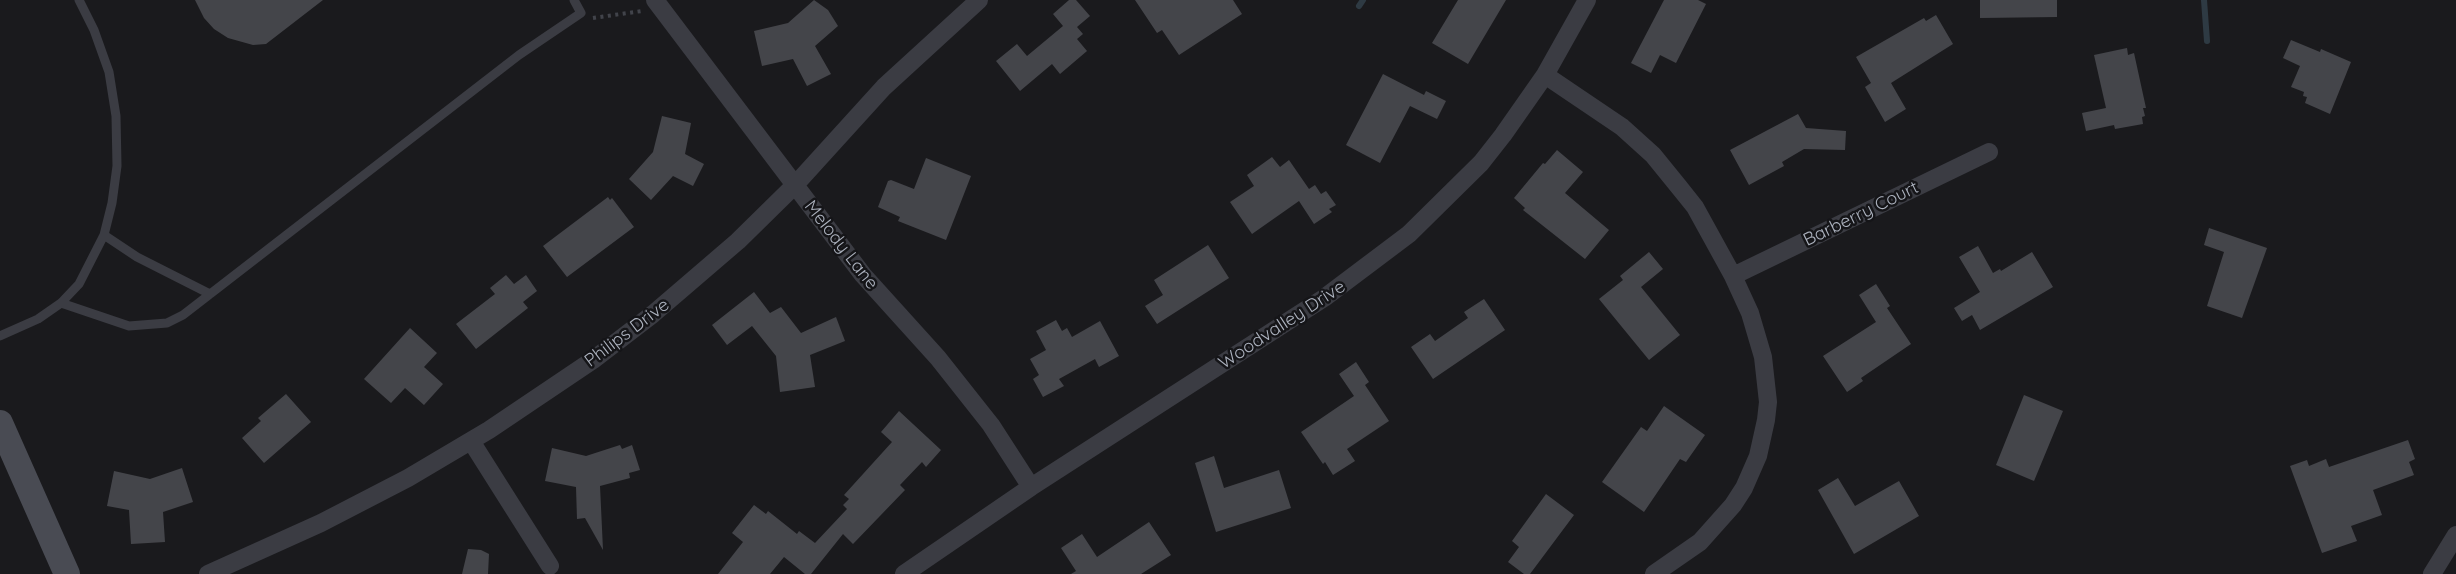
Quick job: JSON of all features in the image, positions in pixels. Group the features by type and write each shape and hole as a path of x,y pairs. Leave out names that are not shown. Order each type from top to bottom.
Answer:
{"street":[{"name":"Philips Drive","path":"208,574 321,523 408,478 471,441 592,360 653,314 738,241 795,185 884,87 979,0"},
{"name":"Woodvalley Drive","path":"904,574 1031,487 1324,298 1384,255 1430,215 1481,163 1545,75 1587,0"},
{"name":"Melody Lane","path":"657,4 863,274 938,358 991,425 1031,487"},
{"path":"1545,75 1622,127 1653,155 1695,207 1733,276 1750,313 1763,357 1768,402 1762,440 1752,472 1733,505 1700,542 1654,574"},
{"name":"Barberry Court","path":"1733,276 1989,152"},
{"path":"0,423 67,574"},
{"path":"471,441 550,566"},
{"path":"2432,574 2456,535"}],"lane":[{"path":"62,303 129,326 167,323 183,315 519,55 581,13 574,0"},
{"path":"0,336 38,319 62,303 79,284 104,235 112,203 117,166 116,116 109,72 81,1"},
{"path":"104,235 137,256 210,294"}],"path":[{"path":"581,13 594,19 657,4"}],"building":[{"path":"195,0 323,0 266,44 253,45 228,38 214,29 204,18"},
{"path":"814,0 828,10 838,26 815,46 831,74 807,86 793,59 762,66 754,31 788,23"},
{"path":"1069,0 1076,0 1090,16 1077,27 1083,34 1077,39 1087,51 1060,74 1052,64 1020,91 996,61 1017,44 1027,56 1063,26 1053,14"},
{"path":"1135,0 1233,0 1242,14 1179,55 1162,30 1157,33"},
{"path":"1458,0 1506,0 1468,64 1432,43"},
{"path":"1664,0 1698,0 1706,4 1676,63 1660,55 1651,73 1631,63"},
{"path":"1980,0 2057,0 2057,17 1980,18"},
{"path":"1936,15 1953,44 1891,83 1906,109 1885,122 1865,87 1871,83 1856,57 1924,18 1926,21"},
{"path":"2291,40 2320,52 2321,49 2351,62 2330,114 2305,103 2307,97 2303,96 2304,92 2291,87 2300,66 2283,58"},
{"path":"2127,48 2128,55 2134,53 2146,108 2143,108 2145,116 2142,117 2143,124 2115,129 2114,125 2086,131 2082,113 2106,108 2094,55"},
{"path":"1383,74 1424,95 1426,91 1446,101 1437,119 1410,106 1380,163 1346,145"},
{"path":"1798,114 1806,128 1846,131 1845,150 1804,149 1782,162 1784,166 1749,185 1730,150"},
{"path":"662,116 691,123 685,154 704,164 693,186 673,176 651,200 629,179 653,152"},
{"path":"1557,150 1583,172 1565,193 1609,230 1585,259 1523,210 1525,208 1514,198"},
{"path":"1272,157 1280,167 1289,160 1309,189 1315,185 1321,194 1326,191 1336,205 1329,209 1332,212 1314,224 1299,201 1252,234 1230,202 1254,186 1247,175"},
{"path":"926,158 971,176 946,240 898,221 900,217 878,207 888,181 891,180 914,189"},
{"path":"608,197 610,200 612,198 634,227 567,277 543,246"},
{"path":"2209,228 2267,248 2242,318 2207,306 2224,252 2204,245"},
{"path":"1208,245 1229,278 1157,324 1145,306 1163,295 1154,280"},
{"path":"1978,246 1993,273 2000,269 2001,271 2032,252 2053,287 1980,330 1972,315 1962,321 1954,308 1980,292 1959,257"},
{"path":"1649,252 1663,269 1641,287 1680,335 1649,360 1599,299 1623,280 1620,276"},
{"path":"506,275 514,284 526,275 537,291 523,302 528,308 476,349 456,324 495,294 490,288"},
{"path":"1876,284 1890,306 1887,308 1911,344 1861,378 1863,381 1847,392 1823,356 1876,322 1859,295"},
{"path":"754,292 770,313 781,307 801,333 836,317 845,341 810,355 815,387 780,392 776,356 752,326 727,345 712,325"},
{"path":"1484,299 1505,330 1433,379 1411,347 1430,334 1435,341 1468,318 1464,312"},
{"path":"1056,320 1062,331 1067,328 1072,337 1100,321 1119,356 1099,367 1095,359 1059,379 1064,386 1043,397 1033,379 1039,375 1030,359 1046,350 1036,331"},
{"path":"410,328 437,353 424,367 443,384 424,405 405,388 391,403 364,379"},
{"path":"1356,362 1369,382 1365,385 1389,421 1347,449 1355,461 1333,475 1301,432 1354,396 1339,374"},
{"path":"286,394 311,422 264,463 242,438 261,421 258,418"},
{"path":"2024,395 2063,411 2034,481 1996,465"},
{"path":"1664,406 1705,435 1686,462 1680,459 1644,512 1602,482 1641,427 1647,431"},
{"path":"899,411 941,450 926,467 922,462 900,485 905,490 853,544 843,534 811,574 805,574 784,557 770,574 718,574 743,542 732,533 754,505 766,514 768,511 797,534 799,531 815,543 847,509 843,505 849,499 844,495 892,442 881,432"},
{"path":"2408,440 2415,459 2409,462 2414,475 2373,490 2382,515 2351,526 2357,541 2322,553 2290,466 2307,460 2309,466 2326,459 2329,467"},
{"path":"620,445 622,449 632,445 640,470 629,473 630,478 600,486 603,550 585,518 577,519 576,487 545,481 552,448 586,456"},
{"path":"1214,456 1224,488 1279,470 1291,508 1216,532 1195,463"},
{"path":"182,468 193,502 163,512 165,542 131,544 129,510 107,506 114,471 150,479"},
{"path":"1838,478 1855,506 1899,481 1919,516 1854,554 1818,490"},
{"path":"1546,494 1574,515 1530,574 1524,574 1508,562 1519,547 1512,541"},
{"path":"1149,522 1171,555 1141,574 1071,574 1076,571 1061,548 1082,534 1097,557"},
{"path":"468,549 481,550 489,554 488,574 462,574"}],"waterway":[{"path":"1359,6 1363,0"},
{"path":"2204,0 2207,41"}]}
